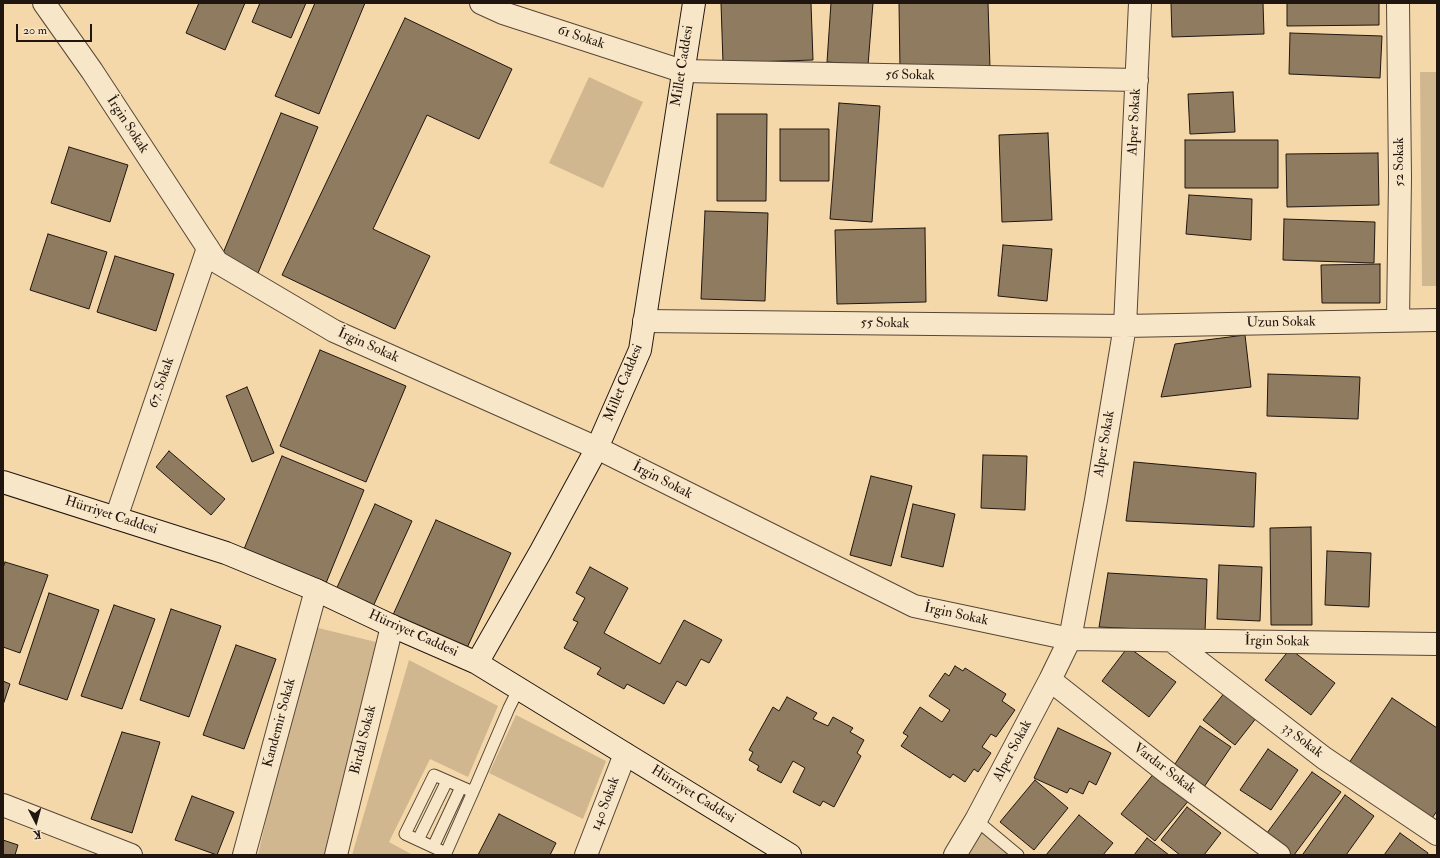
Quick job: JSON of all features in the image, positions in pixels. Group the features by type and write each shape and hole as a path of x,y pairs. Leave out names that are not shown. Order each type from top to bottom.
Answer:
{"street":[{"name":"İrgin Sokak","path":"44,3 92,71 217,262 334,331 597,448 914,606 1070,639 1437,644"},
{"name":"61 Sokak","path":"481,3 503,13 682,71"},
{"name":"Millet Caddesi","path":"477,663 541,551 597,448 640,350 682,71 694,3"},
{"name":"Alper Sokak","path":"955,855 976,820 1070,639 1126,326 1140,3"},
{"name":"52 Sokak","path":"1398,3 1400,178 1398,320"},
{"name":"56 Sokak","path":"682,71 1137,80"},
{"name":"67. Sokak","path":"116,518 208,248"},
{"name":"Uzun Sokak","path":"1126,326 1437,320"},
{"name":"55 Sokak","path":"644,321 1126,326"},
{"name":"Hürriyet Caddesi","path":"3,482 226,553 316,590 392,626 477,663 790,855"},
{"name":"Kandemir Sokak","path":"244,855 316,590"},
{"name":"Birdal Sokak","path":"336,855 392,626"},
{"name":"33 Sokak","path":"1172,641 1324,758 1437,834"},
{"name":"Vardar Sokak","path":"1050,680 1169,774 1279,855"},
{"name":"140 Sokak","path":"586,855 626,754"},
{"path":"3,806 131,855"}],"lane":[{"path":"473,792 434,775 406,834 446,853 473,792 509,708 519,688"},
{"path":"433,847 461,787"},
{"path":"976,820 1018,855"}],"shaded area":[{"path":"1420,72 1437,72 1437,286 1422,286"},
{"path":"589,77 643,102 603,188 549,163"},
{"path":"310,626 376,642 324,855 258,855"},
{"path":"409,660 498,706 468,777 430,759 389,842 413,855 352,855"},
{"path":"516,715 606,761 583,819 489,773"},
{"path":"976,820 1018,855 955,855"}],"building":[{"path":"199,3 245,3 225,50 186,33"},
{"path":"260,3 306,3 291,38 252,22"},
{"path":"315,3 365,3 319,114 275,96"},
{"path":"721,3 811,3 813,60 723,63"},
{"path":"831,3 873,3 868,65 827,62"},
{"path":"899,3 988,3 990,68 900,70"},
{"path":"1171,3 1263,3 1264,34 1172,37"},
{"path":"1287,3 1379,3 1379,25 1287,26"},
{"path":"405,18 512,69 479,139 427,115 373,229 430,256 395,329 282,275"},
{"path":"1290,33 1382,36 1380,78 1289,74"},
{"path":"1233,92 1235,132 1190,134 1188,94"},
{"path":"839,103 880,106 872,222 830,219"},
{"path":"281,113 318,127 258,273 221,258"},
{"path":"717,114 767,114 766,201 717,201"},
{"path":"780,129 829,129 829,181 780,181"},
{"path":"1048,133 1052,220 1002,222 999,135"},
{"path":"1185,140 1278,140 1278,188 1185,188"},
{"path":"69,147 128,165 110,222 51,203"},
{"path":"1378,153 1379,205 1287,207 1286,154"},
{"path":"1189,195 1252,199 1251,240 1186,234"},
{"path":"705,211 768,213 765,301 701,299"},
{"path":"1284,219 1375,222 1374,263 1283,260"},
{"path":"925,228 926,302 837,304 835,230"},
{"path":"48,234 107,252 89,309 30,290"},
{"path":"1003,245 1052,249 1047,301 998,296"},
{"path":"115,256 174,274 156,331 97,312"},
{"path":"1380,264 1380,303 1322,303 1321,265"},
{"path":"1245,335 1251,387 1161,397 1175,344"},
{"path":"320,350 406,386 366,482 280,446"},
{"path":"1268,374 1360,377 1358,419 1267,416"},
{"path":"247,387 274,453 252,462 226,396"},
{"path":"169,451 225,499 211,515 156,467"},
{"path":"983,455 1027,456 1025,510 981,508"},
{"path":"282,456 364,490 324,588 242,554"},
{"path":"1134,462 1256,473 1254,527 1126,521"},
{"path":"871,476 912,486 891,566 850,555"},
{"path":"375,504 412,521 371,611 334,594"},
{"path":"913,504 955,514 943,567 901,557"},
{"path":"436,520 511,553 466,650 392,617"},
{"path":"1311,527 1312,625 1271,625 1270,528"},
{"path":"1327,551 1371,553 1369,607 1325,605"},
{"path":"5,562 48,575 20,653 3,647 3,568"},
{"path":"1219,565 1262,567 1260,621 1217,619"},
{"path":"590,567 628,588 604,633 660,664 684,620 722,640 709,663 701,659 686,686 677,681 664,704 627,684 624,689 597,674 601,668 564,648 578,622 573,620 585,598 576,593"},
{"path":"1108,573 1207,579 1205,632 1099,627"},
{"path":"49,593 99,610 67,700 19,684"},
{"path":"114,605 155,619 122,709 81,696"},
{"path":"171,609 221,626 189,717 140,700"},
{"path":"236,645 276,659 244,749 203,735"},
{"path":"1128,647 1176,682 1149,717 1102,681"},
{"path":"1290,649 1335,683 1311,715 1265,680"},
{"path":"955,666 963,671 965,668 1006,694 1002,701 1015,710 996,737 991,734 982,747 991,753 978,772 974,769 965,782 953,774 950,778 901,746 908,736 903,733 920,707 942,722 950,710 929,696 945,673 949,676"},
{"path":"3,681 10,684 3,705"},
{"path":"1225,692 1257,717 1235,745 1203,720"},
{"path":"787,697 817,713 813,719 828,726 833,717 853,728 850,732 864,740 857,753 861,756 834,807 823,801 820,806 793,792 805,768 793,761 781,783 757,770 759,766 749,760 753,752 749,750 773,707 779,711"},
{"path":"1392,698 1437,728 1437,811 1430,821 1347,766"},
{"path":"1200,726 1231,747 1204,787 1173,767"},
{"path":"1058,728 1111,753 1096,785 1089,781 1083,794 1070,788 1067,793 1034,778"},
{"path":"122,732 160,742 132,833 91,819"},
{"path":"1268,749 1298,770 1271,810 1240,790"},
{"path":"1155,772 1190,799 1155,841 1121,814"},
{"path":"1312,772 1341,792 1294,855 1290,855 1264,837"},
{"path":"1035,780 1068,808 1034,850 1000,822"},
{"path":"1345,795 1374,816 1346,855 1303,854"},
{"path":"192,796 234,812 217,855 175,840"},
{"path":"1187,807 1221,833 1204,855 1180,855 1161,840"},
{"path":"499,814 556,843 550,855 478,855"},
{"path":"1079,815 1113,843 1103,855 1046,855"},
{"path":"1400,833 1428,853 1427,855 1384,855"},
{"path":"1147,838 1169,855 1134,855"},
{"path":"3,840 18,845 15,855 3,855"}]}
